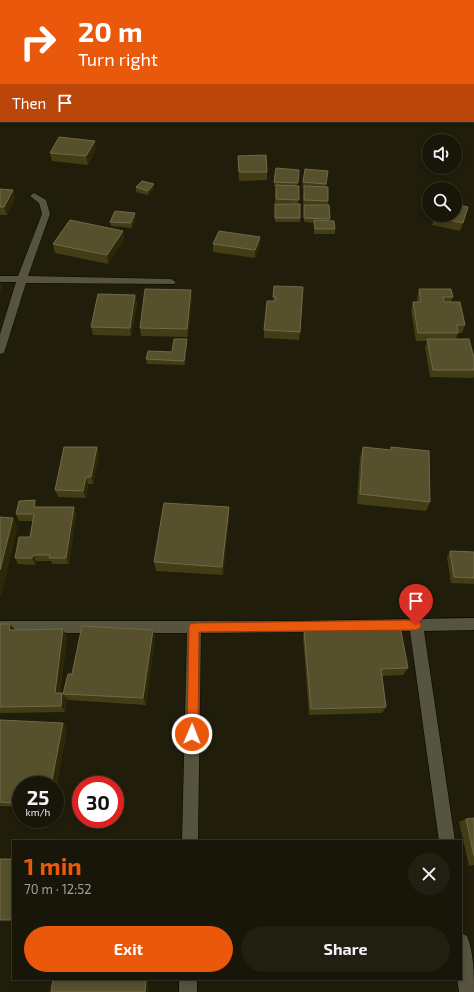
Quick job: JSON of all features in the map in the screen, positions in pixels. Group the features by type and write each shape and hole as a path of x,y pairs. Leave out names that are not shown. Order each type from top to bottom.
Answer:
{"street":[{"path":"0,350 22,278 46,214 44,202 34,196"},
{"path":"0,279 22,278 171,282"},
{"path":"0,629 474,624"},
{"path":"416,625 447,840"},
{"path":"190,840 194,627"},
{"path":"462,949 468,992"},
{"path":"188,980 188,992"}],"building":[{"path":"59,137 95,141 86,156 50,153"},
{"path":"266,155 267,172 239,172 238,156"},
{"path":"276,168 299,170 298,183 274,182"},
{"path":"305,169 328,171 326,184 303,182"},
{"path":"142,181 154,184 148,191 136,187"},
{"path":"276,185 299,186 299,200 276,199"},
{"path":"304,186 328,187 328,201 304,200"},
{"path":"0,189 13,190 4,207 0,207"},
{"path":"275,204 300,204 300,218 275,218"},
{"path":"304,205 329,205 330,219 304,218"},
{"path":"462,206 468,207 463,223 458,222 462,222"},
{"path":"115,211 135,213 131,223 110,222"},
{"path":"70,220 123,231 107,255 53,244"},
{"path":"314,220 334,221 335,229 315,229"},
{"path":"219,231 260,237 255,250 213,244"},
{"path":"274,286 303,287 300,332 264,330 267,301 275,301 276,297 273,297"},
{"path":"145,289 191,290 187,329 140,328"},
{"path":"419,289 451,289 453,297 443,297 444,302 460,302 465,325 457,325 458,333 418,333 413,302 421,302"},
{"path":"98,294 135,295 130,328 91,327"},
{"path":"174,339 187,339 184,361 146,359 148,351 172,352"},
{"path":"427,339 469,339 474,358 474,370 433,370"},
{"path":"64,447 97,447 91,477 86,477 83,491 55,490"},
{"path":"363,447 391,450 391,447 429,451 430,502 360,494"},
{"path":"35,500 34,507 74,507 66,558 49,558 50,555 33,555 32,558 15,558 19,537 30,537 34,514 16,514 19,501"},
{"path":"164,503 229,507 222,567 154,562"},
{"path":"0,517 13,518 0,570"},
{"path":"450,551 474,552 474,578 454,577"},
{"path":"0,624 10,624 9,630 63,629 55,693 62,693 61,706 0,707"},
{"path":"82,626 153,630 143,698 63,694 68,674 72,674"},
{"path":"400,626 408,668 381,669 386,707 311,709 304,629"},
{"path":"0,720 63,723 53,776 12,776 12,803 0,802"},
{"path":"474,818 474,856 466,819"},
{"path":"0,859 12,859 12,920 0,920"},
{"path":"53,980 146,980 145,992 51,992"}],"route":[{"path":"192,734 194,627 416,625"}]}
